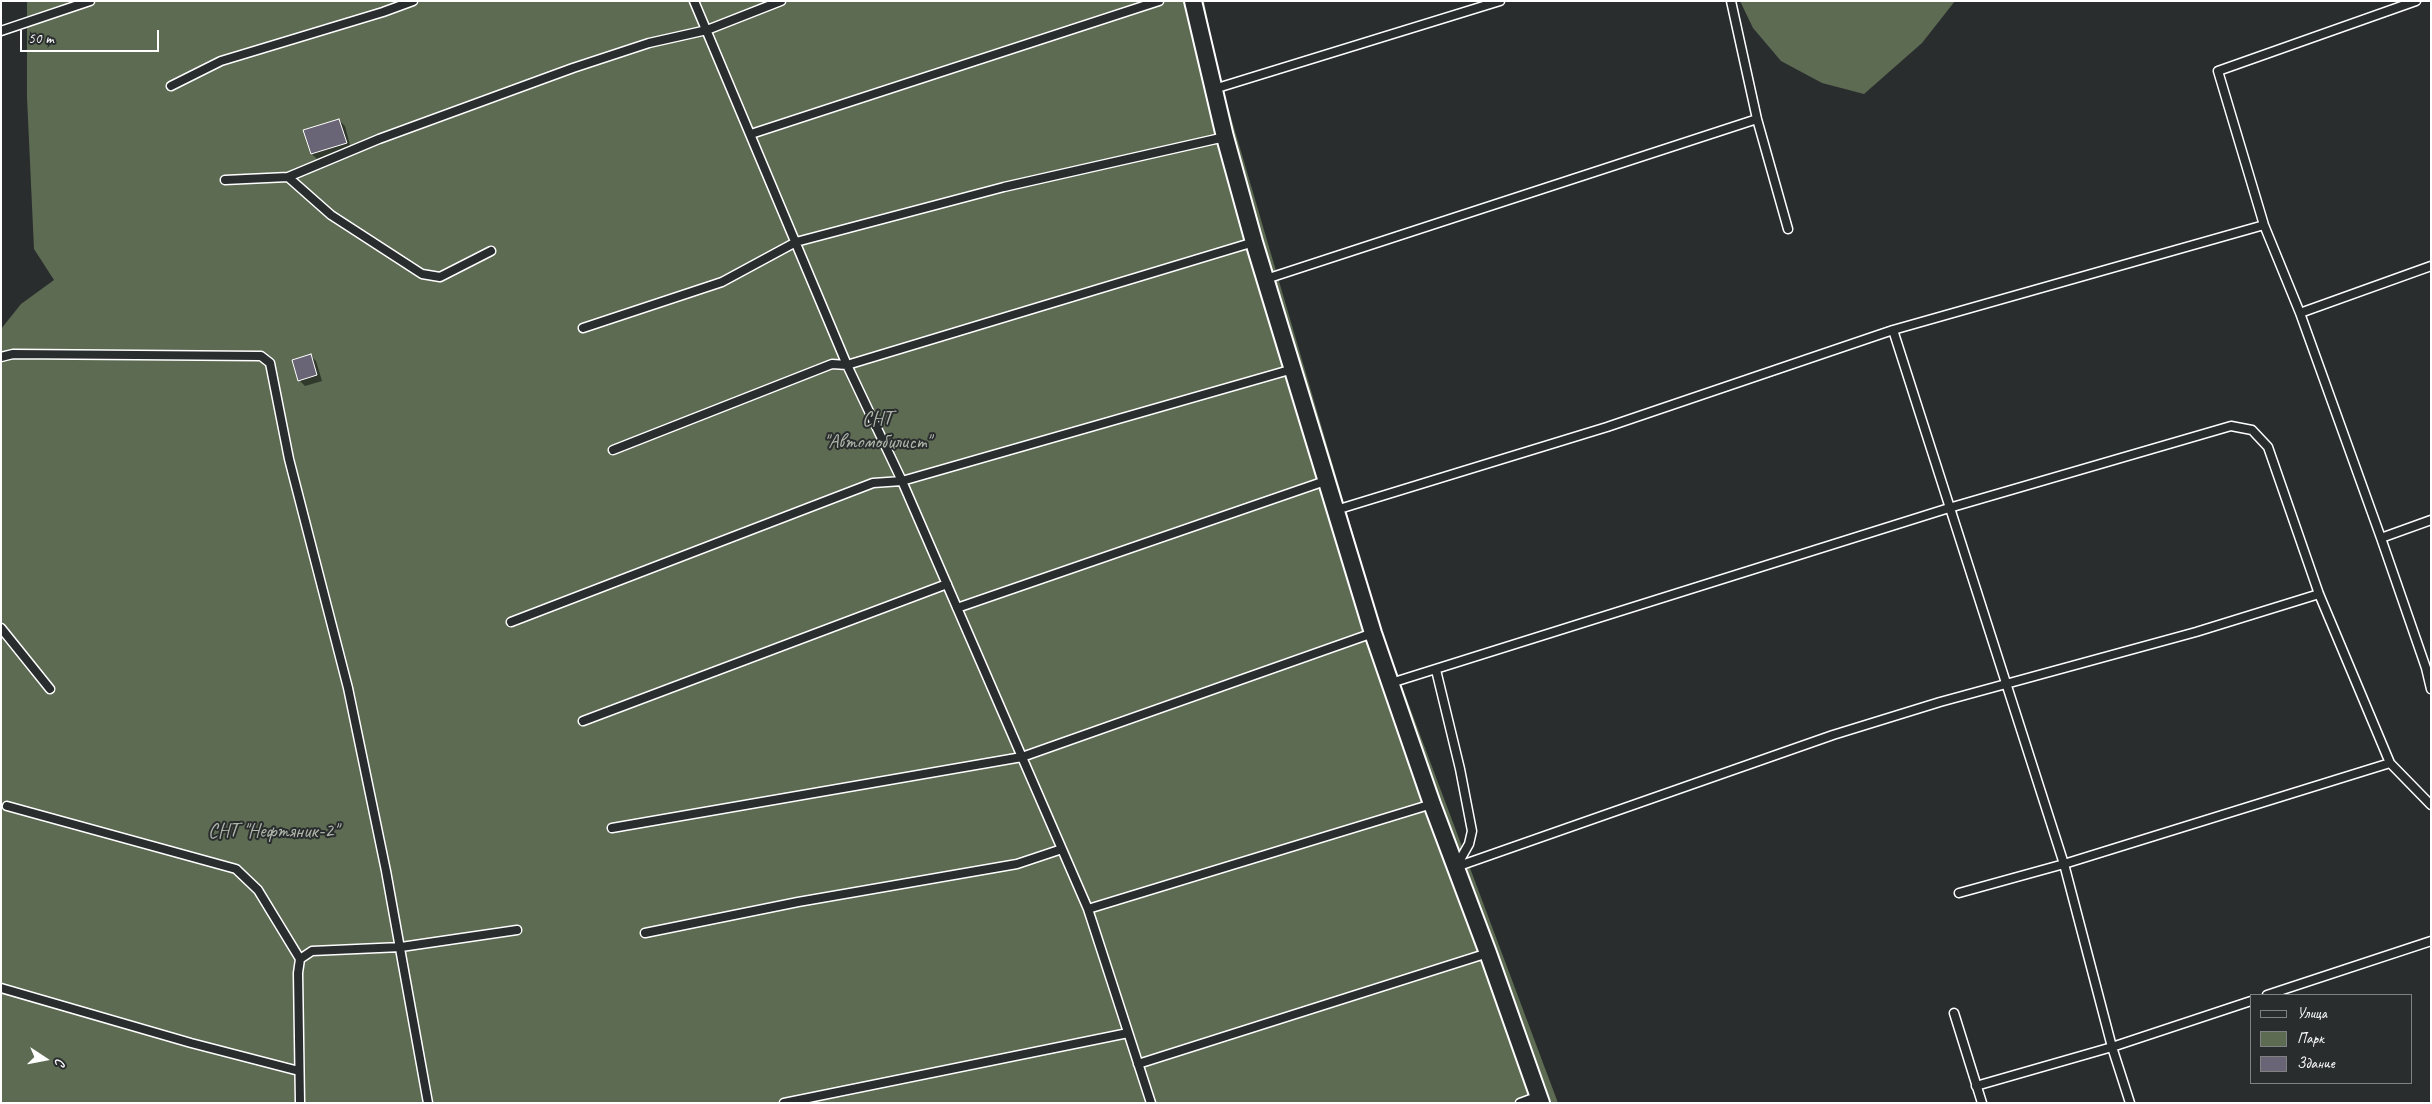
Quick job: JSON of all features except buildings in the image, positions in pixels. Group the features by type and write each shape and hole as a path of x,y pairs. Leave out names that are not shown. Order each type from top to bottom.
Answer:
{"street":[{"path":"1193,1 1225,137 1254,242 1373,633 1432,804 1488,953 1540,1100"}],"lane":[{"path":"1,31 90,1"},
{"path":"170,86 221,61 384,12 413,1"},
{"path":"694,1 847,366 902,481 1088,909 1151,1103"},
{"path":"224,180 288,177 379,139 574,68 649,43 707,30 781,1"},
{"path":"751,134 1159,1"},
{"path":"1214,89 1500,1"},
{"path":"1731,1 1757,119 1788,230"},
{"path":"2416,1 2218,71 2264,224 2300,313 2381,538 2426,668 2431,689"},
{"path":"1266,278 1757,119"},
{"path":"583,328 722,282 796,242 1004,187 1225,137"},
{"path":"288,177 331,215 422,274 440,277 491,252"},
{"path":"1336,510 1607,426 1893,330 2264,224"},
{"path":"613,450 832,364 847,366 1254,242"},
{"path":"2300,313 2431,266"},
{"path":"1893,330 2064,864 2112,1047 2130,1103"},
{"path":"1,357 13,354 261,356 270,364 289,459 348,688 401,947 428,1103"},
{"path":"511,622 873,484 902,481 1293,369"},
{"path":"1391,684 1949,508 2231,426 2252,430 2268,447 2319,594 2390,763 2431,805"},
{"path":"957,608 1328,480"},
{"path":"2381,538 2431,520"},
{"path":"583,721 947,584"},
{"path":"1456,867 1833,734 2196,632 2319,594"},
{"path":"1,628 50,690"},
{"path":"612,828 1022,757 1373,633"},
{"path":"1436,670 1472,831 1469,844 1456,867"},
{"path":"1959,894 2064,864 2390,763"},
{"path":"1088,909 1432,804"},
{"path":"7,806 236,869 258,890 300,958 298,973 300,1103"},
{"path":"645,933 798,902 1017,864 1062,849"},
{"path":"300,958 312,951 401,947 517,930"},
{"path":"2271,994 2431,941"},
{"path":"1138,1064 1488,953"},
{"path":"1,988 191,1043 299,1071"},
{"path":"1976,1086 2112,1047 2250,1001"},
{"path":"1954,1012 1982,1103"},
{"path":"784,1103 1128,1033"},
{"path":"1520,1103 1540,1100"}],"green space":[{"name":"СНТ \"Автомобилист\"","path":"27,1 1204,1 1218,73 1382,633 1558,1103 1,1103 1,329 21,304 54,280 34,249 27,97"},
{"path":"1740,1 1955,1 1922,43 1864,94 1822,83 1781,61 1753,28"}],"park label":[{"name":"СНТ \"Нефтяник-2\"","path":"273,832"}]}
